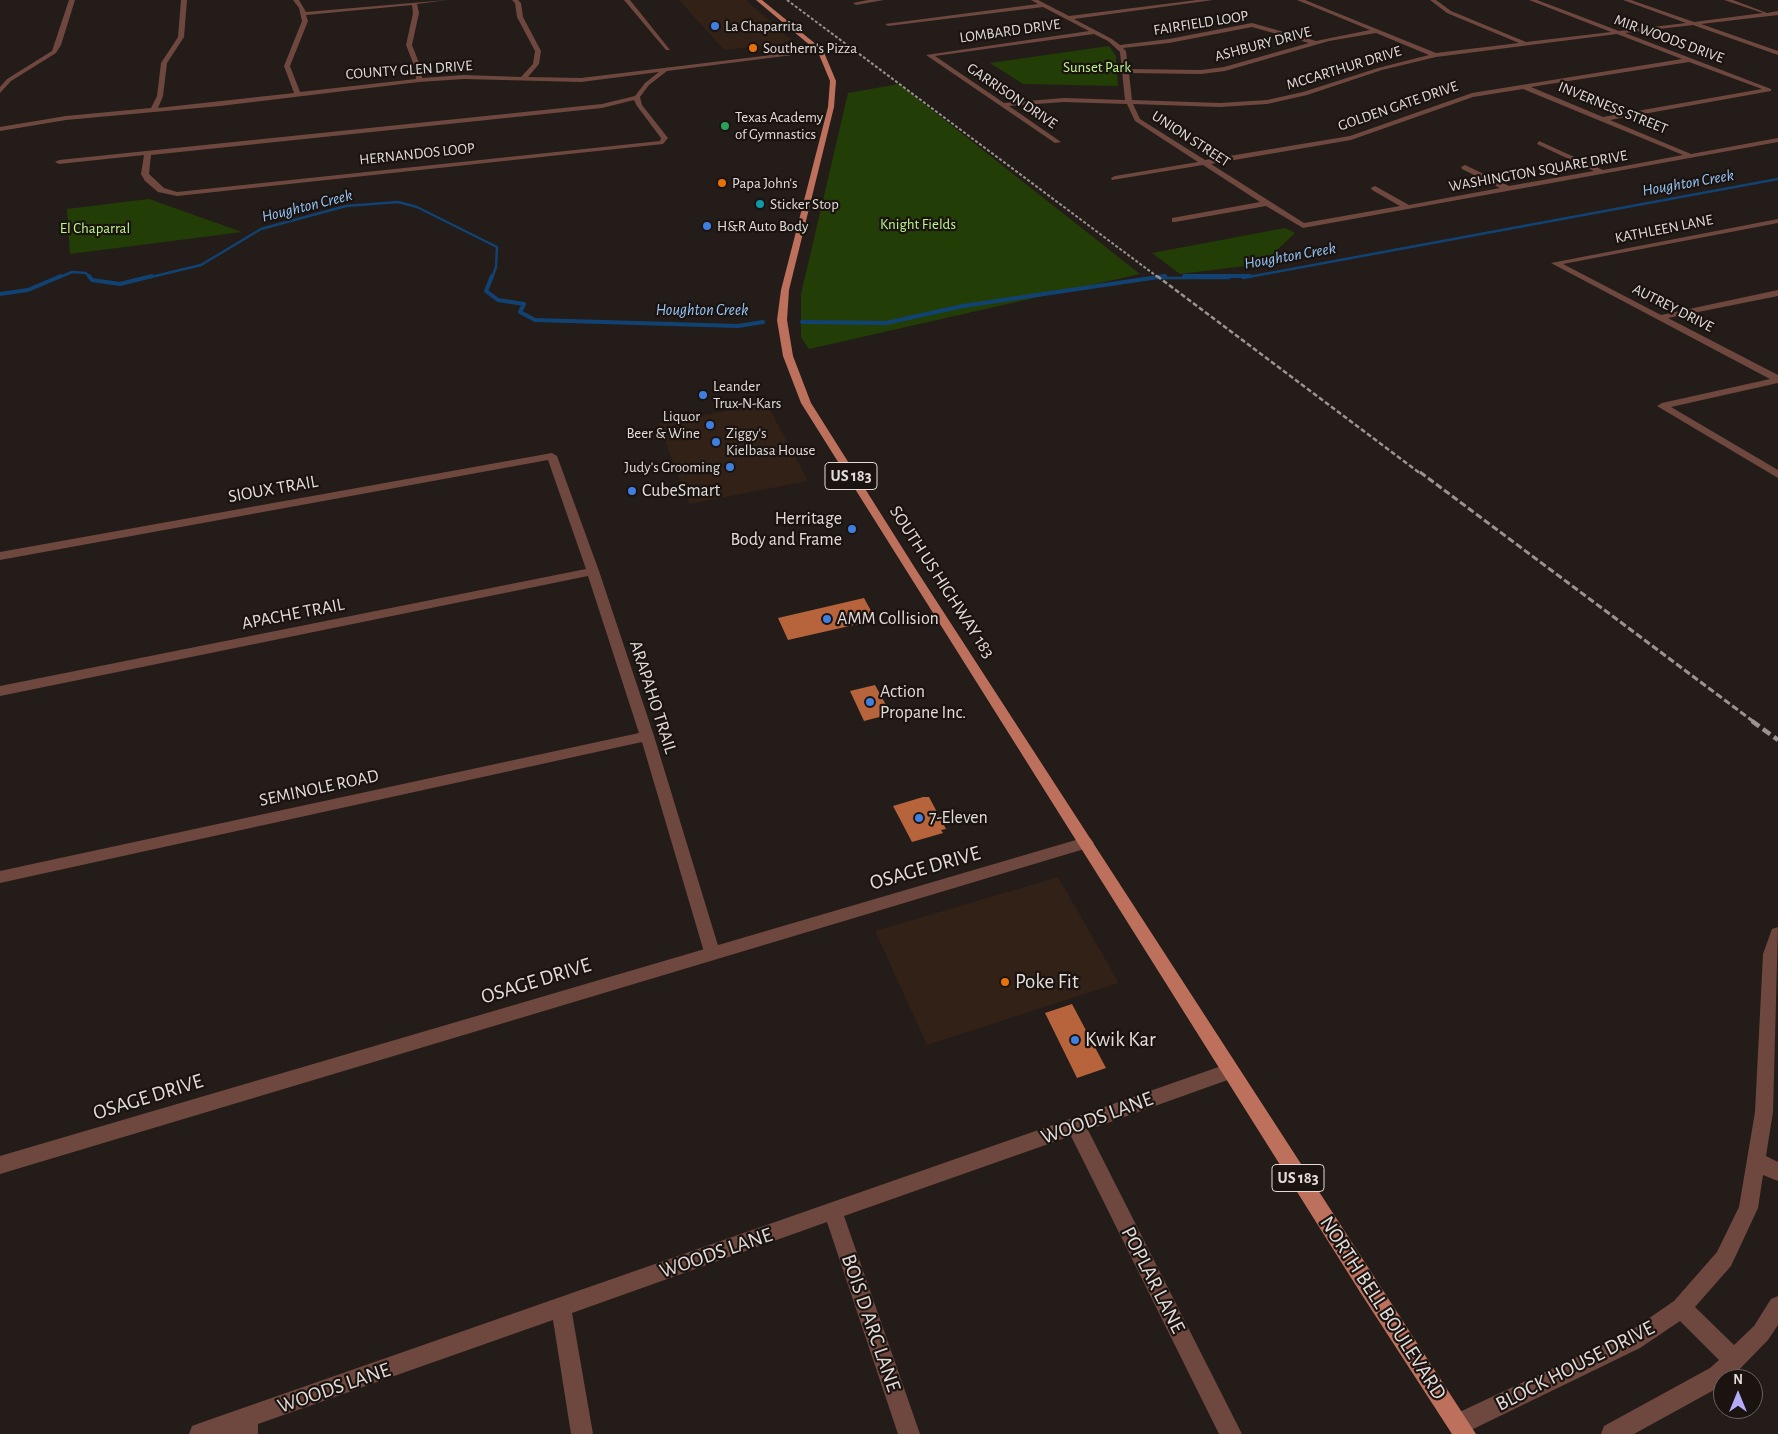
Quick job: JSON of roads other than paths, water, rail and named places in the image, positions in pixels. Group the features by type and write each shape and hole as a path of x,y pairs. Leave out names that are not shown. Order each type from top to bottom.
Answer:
{"main road":[{"name":"SOUTH US HIGHWAY 183","path":"759,0 810,41 820,52 833,81 833,93 785,290 782,320 788,356 806,403 829,442 1174,980"},
{"name":"NORTH BELL BOULEVARD","path":"1174,980 1230,1071 1462,1429"}],"street":[{"path":"0,90 9,80 54,52 72,0"},
{"path":"154,109 160,96 164,63 181,36 184,0"},
{"path":"296,0 304,14 303,29 288,58 287,66 288,74 297,94"},
{"path":"304,14 444,0"},
{"path":"515,0 518,3 520,17 537,47 538,55 533,68 522,79"},
{"path":"628,1 639,0"},
{"path":"856,3 881,0"},
{"path":"1034,0 1095,32 1119,47"},
{"path":"1068,18 1206,0"},
{"path":"1300,0 1436,55"},
{"path":"1433,0 1449,12 1526,43"},
{"name":"MIR WOODS DRIVE","path":"1532,0 1769,90"},
{"path":"1626,0 1778,53"},
{"path":"1727,0 1778,17"},
{"path":"628,1 668,49"},
{"path":"414,3 416,13 409,37 409,45 418,68 419,80"},
{"path":"888,24 1043,5"},
{"name":"MCCARTHUR DRIVE","path":"1003,105 1045,100 1220,105 1267,102 1305,94 1380,69 1436,55 1778,13"},
{"name":"FAIRFIELD LOOP","path":"1119,47 1169,41 1252,25 1314,43"},
{"name":"ASHBURY DRIVE","path":"1126,71 1201,72 1225,69 1314,43 1376,31"},
{"name":"LOMBARD DRIVE","path":"929,55 1095,32"},
{"name":"UNION STREET","path":"1119,47 1125,57 1129,102 1133,114 1146,128 1303,226"},
{"name":"COUNTY GLEN DRIVE","path":"2,126 154,109 220,104 419,80 464,77 581,80 820,52"},
{"name":"GARRISON DRIVE","path":"929,55 1057,142"},
{"name":"GOLDEN GATE DRIVE","path":"1115,178 1351,138 1466,97 1523,86 1689,60"},
{"path":"637,96 647,84 669,69"},
{"name":"INVERNESS STREET","path":"1523,86 1691,156"},
{"path":"1603,119 1778,88"},
{"name":"HERNANDOS LOOP","path":"60,162 593,107 637,96 639,105 665,138 663,142 654,144 177,194 161,190 148,179 145,174 148,154"},
{"name":"WASHINGTON SQUARE DRIVE","path":"1303,226 1778,140"},
{"path":"1539,143 1604,173"},
{"path":"1464,167 1510,190"},
{"path":"1375,188 1409,208"},
{"path":"1175,220 1267,203"},
{"name":"KATHLEEN LANE","path":"1555,263 1778,221"},
{"name":"AUTREY DRIVE","path":"1555,263 1778,380"},
{"path":"1662,318 1778,293"},
{"path":"1778,380 1662,406 1778,474"},
{"name":"SIOUX TRAIL","path":"0,556 552,456"},
{"name":"ARAPAHO TRAIL","path":"552,456 593,571 647,736 712,952"},
{"name":"APACHE TRAIL","path":"0,691 593,571"},
{"name":"SEMINOLE ROAD","path":"0,877 647,736"},
{"name":"OSAGE DRIVE","path":"0,1165 712,952 1086,843"},
{"name":"BLOCK HOUSE DRIVE","path":"1462,1429 1633,1341 1682,1308 1724,1259 1748,1208 1756,1161 1764,1112 1773,1011 1771,954 1778,934"},
{"name":"WOODS LANE","path":"200,1434 247,1426 561,1308 1230,1071"},
{"name":"POPLAR LANE","path":"1076,1126 1231,1434"},
{"path":"1756,1161 1778,1172"},
{"name":"BOIS D ARC LANE","path":"833,1212 909,1434"},
{"path":"1612,1434 1718,1376 1761,1333 1778,1306"},
{"path":"561,1308 582,1434"},
{"path":"1682,1308 1734,1360"}],"waterway":[{"name":"Houghton Creek","path":"1243,278 1778,179"},
{"name":"Houghton Creek","path":"147,278 201,265 261,229 346,206 398,202 417,207 497,247 496,267 492,278"},
{"name":"Houghton Creek","path":"58,278 72,272 86,273 90,278"},
{"name":"Houghton Creek","path":"0,294 28,290 61,276"},
{"name":"Houghton Creek","path":"89,276 92,280 120,284 152,276"},
{"name":"Houghton Creek","path":"492,276 486,291 498,300 524,304 520,312 535,320 738,326 763,322"},
{"name":"Houghton Creek","path":"802,322 886,323 963,306 1165,276"},
{"name":"Houghton Creek","path":"1184,276 1250,276"},
{"name":"Houghton Creek","path":"1157,278 1229,278"}],"railway":[{"path":"787,0 1159,278"},
{"path":"1157,276 1421,474"},
{"path":"1420,472 1754,722"},
{"path":"1752,721 1778,740"}],"place":[{"name":"La Chaparrita","path":"715,26"},
{"name":"Southern's Pizza","path":"753,48"},
{"name":"Texas Academy of Gymnastics","path":"725,126"},
{"name":"Papa John's","path":"722,183"},
{"name":"Sticker Stop","path":"760,204"},
{"name":"H&R Auto Body","path":"707,226"},
{"name":"Leander Trux-N-Kars","path":"703,395"},
{"name":"Liquor Beer & Wine","path":"710,425"},
{"name":"Ziggy's Kielbasa House","path":"716,442"},
{"name":"Judy's Grooming","path":"730,467"},
{"name":"CubeSmart","path":"632,491"},
{"name":"Herritage Body and Frame","path":"852,529"},
{"name":"AMM Collision","path":"827,619"},
{"name":"Action Propane Inc.","path":"870,702"},
{"name":"7-Eleven","path":"919,818"},
{"name":"Poke Fit","path":"1005,982"},
{"name":"Kwik Kar","path":"1075,1040"}],"park label":[{"name":"Sunset Park","path":"1097,67"},
{"name":"Knight Fields","path":"918,224"},
{"name":"El Chaparral","path":"95,228"}]}
